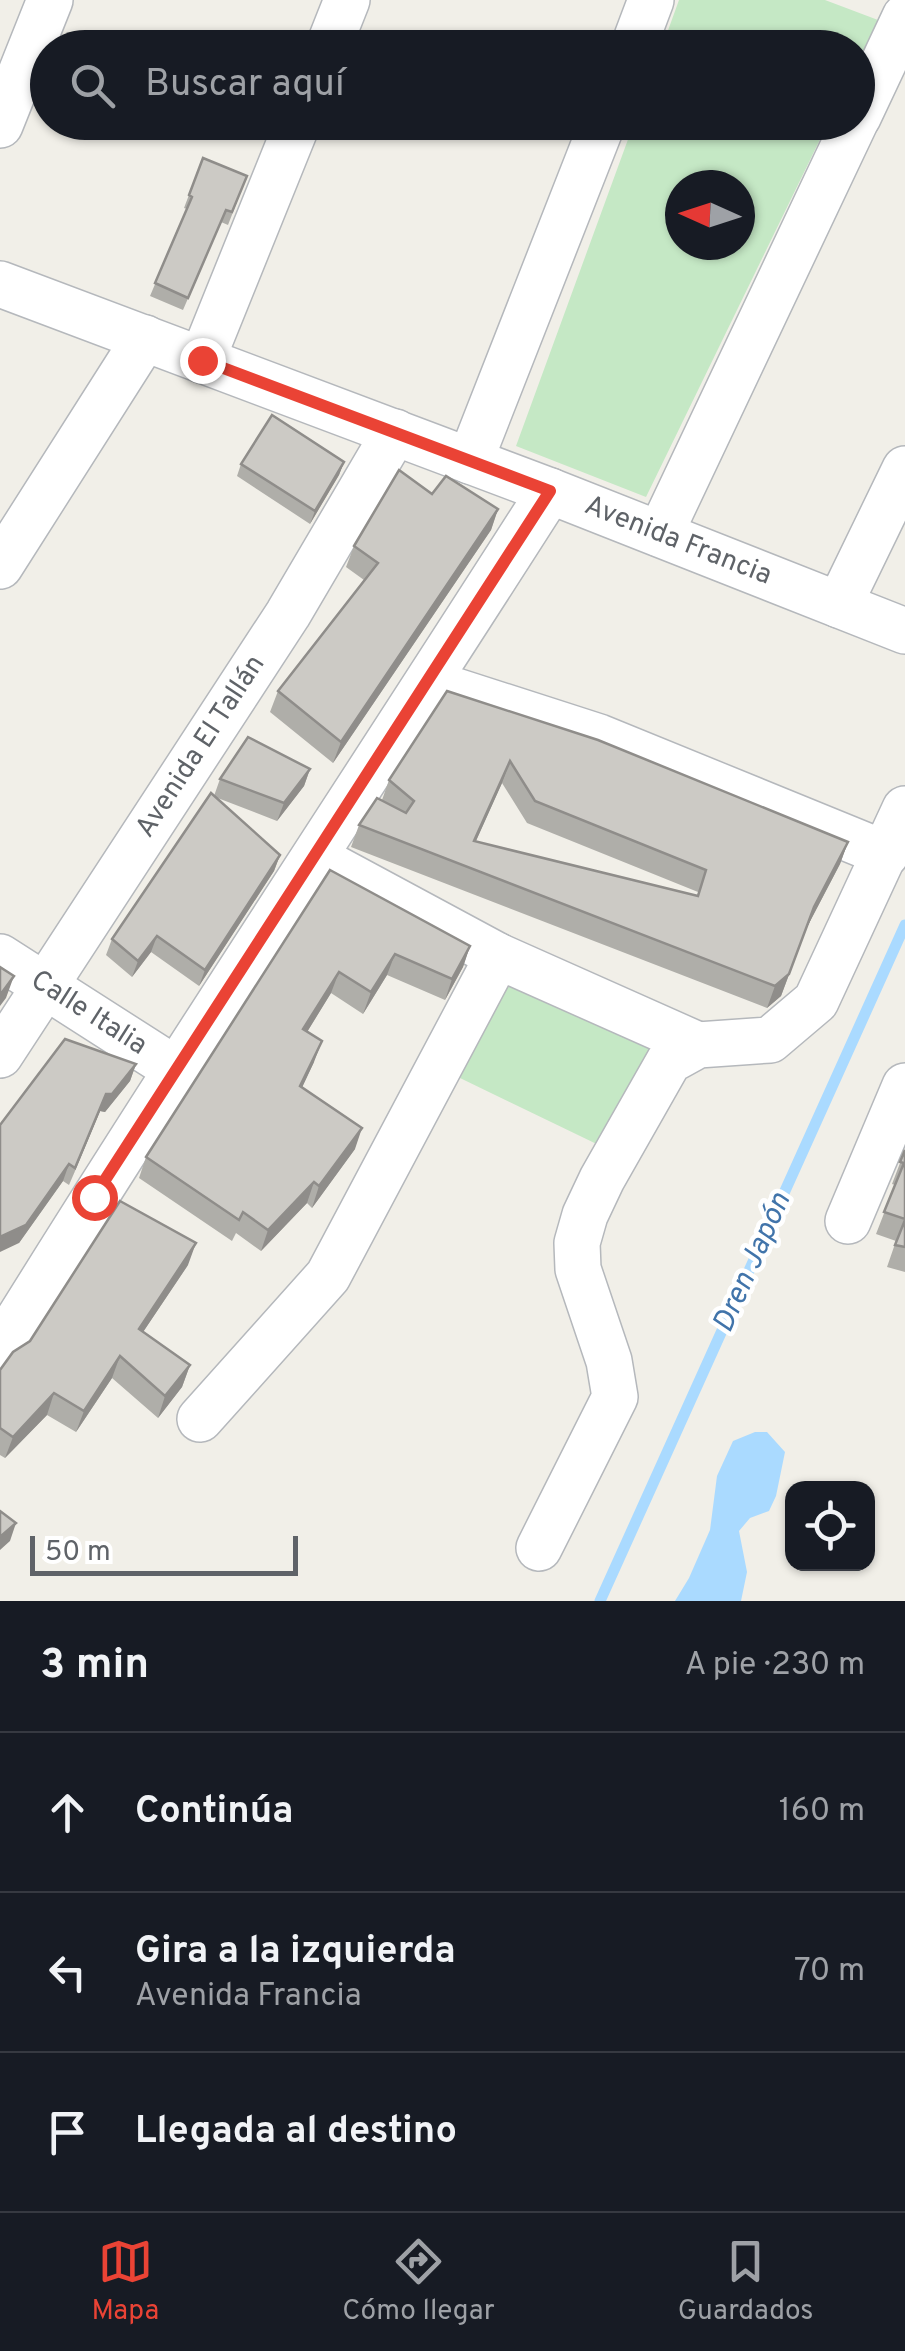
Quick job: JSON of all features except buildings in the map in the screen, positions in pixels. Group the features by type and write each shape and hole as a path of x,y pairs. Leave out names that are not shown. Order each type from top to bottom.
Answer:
{"street":[{"path":"38,30 50,0"},
{"path":"335,30 347,0"},
{"path":"640,30 652,0"},
{"path":"875,80 905,17"},
{"path":"0,125 30,50"},
{"path":"202,360 291,140"},
{"path":"470,461 596,140"},
{"path":"660,534 847,140"},
{"name":"Avenida Francia","path":"0,284 550,491 905,630"},
{"path":"0,566 145,338"},
{"name":"Avenida El Tallán","path":"0,1055 288,614 395,432"},
{"path":"838,604 905,469"},
{"path":"0,1349 175,1069 316,858 550,491"},
{"path":"428,682 599,737 886,854"},
{"path":"539,1548 614,1397 609,1361 578,1268 577,1243 585,1215 669,1060 698,1045 770,1040 816,1001 905,809"},
{"path":"316,858 498,956 698,1045"},
{"path":"200,1418 328,1276 498,956"},
{"name":"Calle Italia","path":"0,957 175,1069"},
{"path":"848,1221 905,1086"}],"green space":[{"path":"679,0 825,0 878,20 873,30 668,30"},
{"path":"628,140 820,140 646,497 516,446"},
{"path":"508,978 655,1049 607,1149 460,1078"}],"water":[{"path":"755,1432 767,1432 785,1452 769,1511 750,1518 739,1531 747,1572 741,1601 675,1601 710,1530 717,1476 733,1441"}],"waterway":[{"name":"Dren Japón","path":"600,1601 905,925"}],"route":[{"path":"94,1197 550,491 202,360"}]}
